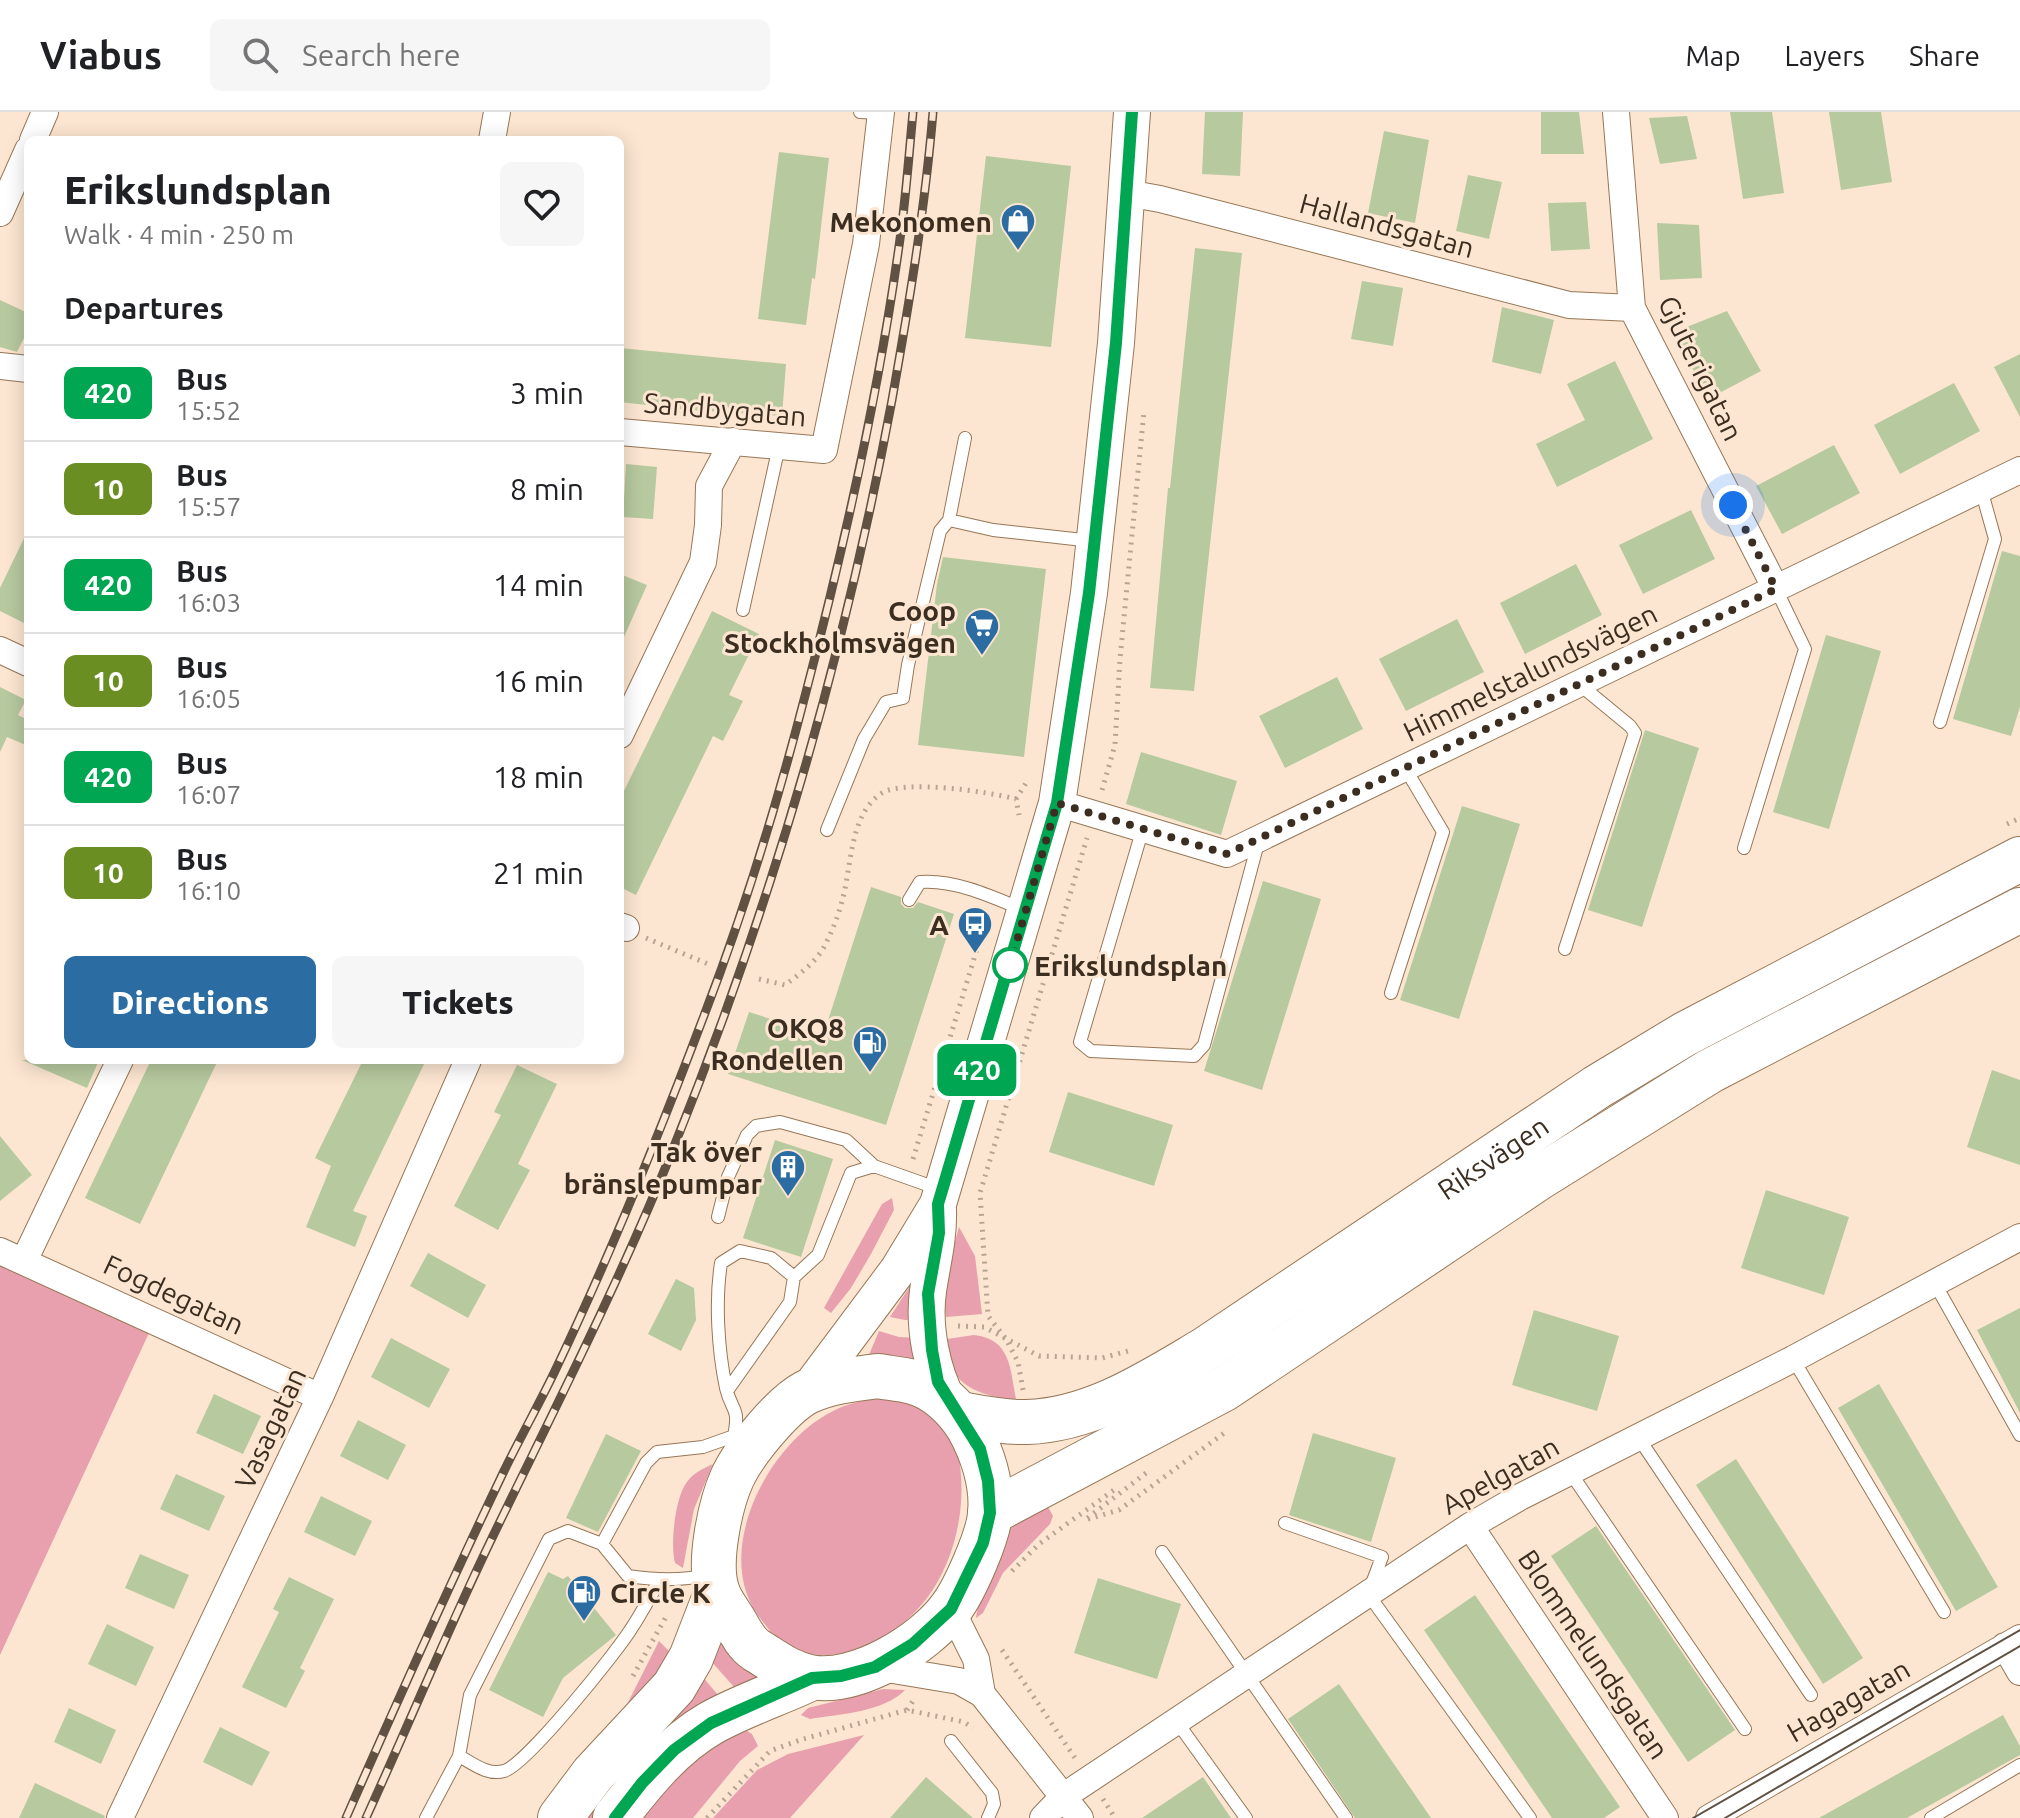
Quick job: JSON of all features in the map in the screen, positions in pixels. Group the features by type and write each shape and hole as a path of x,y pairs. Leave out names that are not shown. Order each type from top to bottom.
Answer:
{"highway":[{"name":"Riksvägen","path":"954,1408 998,1421 1058,1419 1139,1389 1204,1350 1514,1141 1685,1034 2020,859"},
{"name":"Riksvägen","path":"990,1513 1224,1389 1540,1177 1710,1071 2020,910"},
{"path":"615,1818 642,1783 674,1750 711,1723 812,1678 841,1676 875,1667 913,1644 951,1609 983,1543 990,1513 988,1481 980,1449 954,1408 916,1382 878,1376 845,1380 806,1393 742,1441 714,1557 716,1582 748,1645 789,1671 812,1678"},
{"path":"560,1818 593,1774 674,1687 691,1658 716,1582"}],"main road":[{"path":"806,1393 898,1270 940,1197 1057,803 1095,541 1116,343 1132,112"},
{"path":"940,1197 939,1233 928,1294 928,1326 938,1382 954,1408"}],"street":[{"path":"35,136 45,112"},
{"path":"493,136 497,112"},
{"name":"Sandbygatan","path":"624,432 824,450 866,244 874,112"},
{"name":"Gjuterigatan","path":"1616,112 1632,308 1776,589"},
{"path":"0,213 24,159"},
{"name":"Hallandsgatan","path":"1127,193 1569,305 1632,308"},
{"path":"0,366 24,369"},
{"path":"624,727 703,562 709,486 733,441"},
{"name":"Himmelstalundsvägen","path":"1057,803 1227,854 2020,470"},
{"path":"0,650 24,661"},
{"path":"12,1256 118,1064"},
{"name":"Vasagatan","path":"120,1818 320,1397 466,1064"},
{"name":"Apelgatan","path":"1043,1818 1064,1796 1470,1526 1793,1359 2020,1237"},
{"name":"Fogdegatan","path":"12,1256 320,1397"},
{"name":"Blommelundsgatan","path":"1470,1526 1665,1818"},
{"path":"951,1609 976,1659 982,1694"},
{"path":"2013,1642 2020,1672"},
{"name":"Hagagatan","path":"1709,1818 2013,1642"},
{"path":"875,1667 959,1681 982,1694 1080,1818"}],"lane":[{"path":"827,830 864,739 886,702 903,698 940,531 949,520 965,438"},
{"path":"743,610 779,446"},
{"path":"1940,722 1995,539 1981,489"},
{"path":"949,520 993,530 1095,541"},
{"path":"1744,848 1805,649 1776,589"},
{"path":"1565,949 1635,733 1579,684"},
{"path":"1391,993 1443,832 1405,768"},
{"path":"1143,828 1080,1042 1091,1051 1194,1056 1204,1045 1259,838"},
{"path":"909,900 920,882 934,881 993,897 1027,911"},
{"path":"718,1217 728,1177 747,1135 756,1126 780,1122 846,1140 874,1166 940,1197"},
{"path":"727,1391 790,1302 794,1277 818,1255 851,1173 874,1166"},
{"path":"602,1544 646,1463 657,1452 742,1441 738,1415 727,1391 716,1292 721,1263 740,1251 771,1258 794,1277"},
{"path":"1934,1282 2020,1435"},
{"path":"1793,1359 1944,1612"},
{"path":"1638,1437 1811,1695"},
{"path":"1570,1472 1745,1729"},
{"path":"1285,1523 1382,1557 1368,1594 1530,1818"},
{"path":"426,1818 459,1756 470,1695 549,1539 568,1531 602,1544 628,1576 659,1581 716,1582"},
{"path":"1162,1552 1346,1818"},
{"path":"459,1756 488,1771 505,1771 526,1755 596,1676 632,1629 659,1581"},
{"path":"1177,1722 1246,1818"},
{"path":"951,1741 992,1793 994,1804 988,1818"},
{"path":"1931,1818 2020,1765"}],"path":[{"path":"624,928 708,964"},
{"path":"1007,1579 1039,1544 1153,1462"},
{"path":"1002,1650 1115,1818"},
{"path":"707,1818 770,1751 907,1710 932,1676"}],"shaded area":[{"path":"892,1198 894,1210 871,1254 851,1288 831,1313 824,1308 882,1204"},
{"path":"959,1227 975,1256 982,1314 946,1317 942,1288"},
{"path":"0,1251 155,1320 0,1655"},
{"path":"921,1269 918,1319 890,1317"},
{"path":"879,1331 899,1337 919,1338 926,1361 868,1357"},
{"path":"974,1335 995,1342 1002,1349 1010,1367 1016,1399 984,1394 957,1376 951,1363 947,1339"},
{"path":"889,1397 932,1412 944,1422 953,1437 960,1466 961,1501 951,1552 927,1598 897,1628 879,1640 839,1654 818,1655 798,1650 775,1636 748,1597 742,1570 743,1541 750,1511 779,1457 799,1435 838,1409"},
{"path":"713,1464 694,1509 683,1568 675,1563 673,1545 679,1498 690,1479"},
{"path":"1047,1505 1053,1516 1050,1524 1003,1573 983,1613 976,1618 984,1581 1000,1544 1018,1522"},
{"path":"659,1641 674,1656 609,1740"},
{"path":"718,1641 765,1685 742,1696 710,1660"},
{"path":"701,1675 725,1703 595,1818 580,1818"},
{"path":"883,1689 905,1690 874,1708 810,1719 801,1715 808,1708"},
{"path":"747,1731 758,1746 740,1761 693,1818 639,1818 700,1757"},
{"path":"864,1735 790,1818 713,1818 757,1770 788,1754"}],"building":[{"path":"1205,112 1243,112 1240,176 1202,174"},
{"path":"1541,112 1579,112 1584,154 1541,154"},
{"path":"1730,112 1772,112 1784,193 1743,199"},
{"path":"1829,112 1881,112 1892,182 1841,190"},
{"path":"1687,116 1697,159 1660,164 1649,118"},
{"path":"1384,131 1429,140 1415,223 1368,213"},
{"path":"779,152 829,158 815,279 812,278 806,325 758,319"},
{"name":"Mekonomen","path":"986,156 1071,166 1051,347 965,338"},
{"path":"1468,175 1502,182 1489,239 1456,231"},
{"path":"1586,202 1590,249 1551,251 1548,203"},
{"path":"1657,223 1699,225 1702,278 1660,280"},
{"path":"1195,248 1242,253 1194,691 1150,688 1168,488"},
{"path":"1362,281 1403,288 1393,346 1351,339"},
{"path":"0,300 24,311 24,338 17,352 0,347"},
{"path":"1502,307 1554,320 1541,374 1492,362"},
{"path":"1727,311 1761,371 1708,399 1674,332"},
{"path":"624,348 786,364 782,416 624,402"},
{"path":"2020,354 2020,417 1994,367"},
{"path":"1615,361 1653,439 1557,487 1536,444 1585,420 1567,384"},
{"path":"1954,383 1980,431 1900,474 1874,425"},
{"path":"1834,445 1860,493 1782,534 1756,486"},
{"path":"626,464 657,467 653,519 624,517"},
{"path":"1691,510 1715,559 1643,594 1619,545"},
{"path":"24,538 24,623 0,611 0,588"},
{"path":"2002,551 2020,556 2020,707 2011,736 1953,719"},
{"name":"Coop Stockholmsvägen","path":"943,557 1046,569 1024,757 918,745"},
{"path":"1576,564 1602,615 1525,654 1500,603"},
{"path":"624,576 647,585 624,637"},
{"path":"712,611 759,634 729,695 743,701 723,741 713,736 636,895 624,889 624,791"},
{"path":"1457,619 1484,672 1406,711 1379,659"},
{"path":"1826,635 1881,651 1829,829 1773,812"},
{"path":"1337,677 1363,729 1285,768 1259,716"},
{"path":"0,687 24,699 18,715 24,718 24,744 7,737 0,752"},
{"path":"1645,730 1699,748 1642,927 1588,910"},
{"path":"1141,752 1237,781 1221,835 1126,804"},
{"path":"1462,806 1520,824 1459,1019 1400,1000"},
{"path":"1263,881 1321,899 1262,1090 1204,1071"},
{"path":"871,887 901,897 905,908 913,908 918,902 954,914 886,1125 728,1074 749,1012 823,1036"},
{"path":"31,1064 97,1064 87,1088"},
{"path":"149,1064 216,1064 140,1224 85,1198"},
{"path":"361,1064 424,1064 353,1211 367,1216 355,1247 306,1227 331,1166 315,1158"},
{"path":"517,1065 557,1084 518,1164 530,1170 498,1230 454,1206 501,1115 494,1112"},
{"path":"1992,1070 2020,1080 2020,1165 1967,1147"},
{"path":"1068,1092 1173,1125 1154,1186 1049,1152"},
{"path":"0,1136 32,1175 0,1201"},
{"name":"Tak över bränslepumpar","path":"775,1140 833,1159 801,1257 743,1238"},
{"path":"1766,1190 1849,1217 1824,1295 1741,1268"},
{"path":"428,1253 486,1285 468,1318 410,1286"},
{"path":"676,1279 694,1288 696,1320 681,1351 648,1334"},
{"path":"2020,1308 2020,1413 1977,1330"},
{"path":"1534,1310 1619,1336 1597,1411 1512,1385"},
{"path":"391,1338 450,1369 429,1408 371,1377"},
{"path":"1879,1384 1998,1587 1956,1611 1838,1408"},
{"path":"214,1394 261,1416 243,1454 196,1433"},
{"path":"358,1420 406,1445 388,1480 340,1456"},
{"path":"1313,1433 1396,1458 1371,1542 1289,1515"},
{"path":"606,1434 641,1451 598,1532 566,1518"},
{"path":"1736,1459 1863,1658 1823,1684 1696,1485"},
{"path":"176,1474 225,1496 209,1531 160,1509"},
{"path":"321,1496 372,1521 355,1556 304,1532"},
{"path":"1596,1526 1735,1730 1688,1762 1551,1556"},
{"path":"140,1554 189,1575 174,1609 125,1588"},
{"path":"548,1572 563,1579 568,1576 616,1635 563,1678 543,1717 489,1690"},
{"path":"289,1577 334,1599 300,1668 305,1671 286,1708 242,1687 279,1612 273,1609"},
{"path":"1098,1578 1181,1604 1157,1679 1074,1653"},
{"path":"1475,1595 1620,1807 1604,1818 1552,1818 1424,1630"},
{"path":"107,1624 154,1647 136,1686 88,1664"},
{"path":"1339,1684 1431,1818 1355,1818 1288,1719"},
{"path":"69,1708 116,1730 101,1764 54,1742"},
{"path":"2003,1715 2020,1746 2020,1755 1907,1818 1819,1818"},
{"path":"220,1727 270,1752 252,1786 203,1762"},
{"path":"926,1777 973,1818 890,1818"},
{"path":"1203,1777 1231,1818 1142,1818"},
{"path":"35,1783 105,1816 19,1818"}],"tram line":[{"path":"1693,1818 2020,1630"},
{"path":"1725,1818 2020,1646"}],"railway":[{"path":"346,1818 463,1557 575,1329 614,1240 688,1059 747,894 795,733 860,467 892,296 913,112"},
{"path":"366,1818 476,1571 653,1198 709,1058 773,873 827,686 873,496 910,292 933,112"}],"bus line":[{"name":"420","path":"615,1818 642,1783 674,1750 711,1723 812,1678 841,1676 875,1667 913,1644 951,1609 983,1543 990,1513 988,1481 980,1449 938,1382 928,1326 928,1294 939,1233 938,1204 1043,857 1066,754 1089,593 1116,343 1132,112"}],"place":[{"name":"Mekonomen","path":"1018,252"},
{"name":"Coop Stockholmsvägen","path":"982,657"},
{"name":"A","path":"975,955"},
{"name":"Erikslundsplan","path":"1010,965"},
{"name":"OKQ8 Rondellen","path":"870,1074"},
{"name":"Tak över bränslepumpar","path":"788,1198"},
{"name":"Circle K","path":"584,1623"}],"route":[{"path":"1010,965 1057,803 1227,854 1776,589 1733,505"}]}
